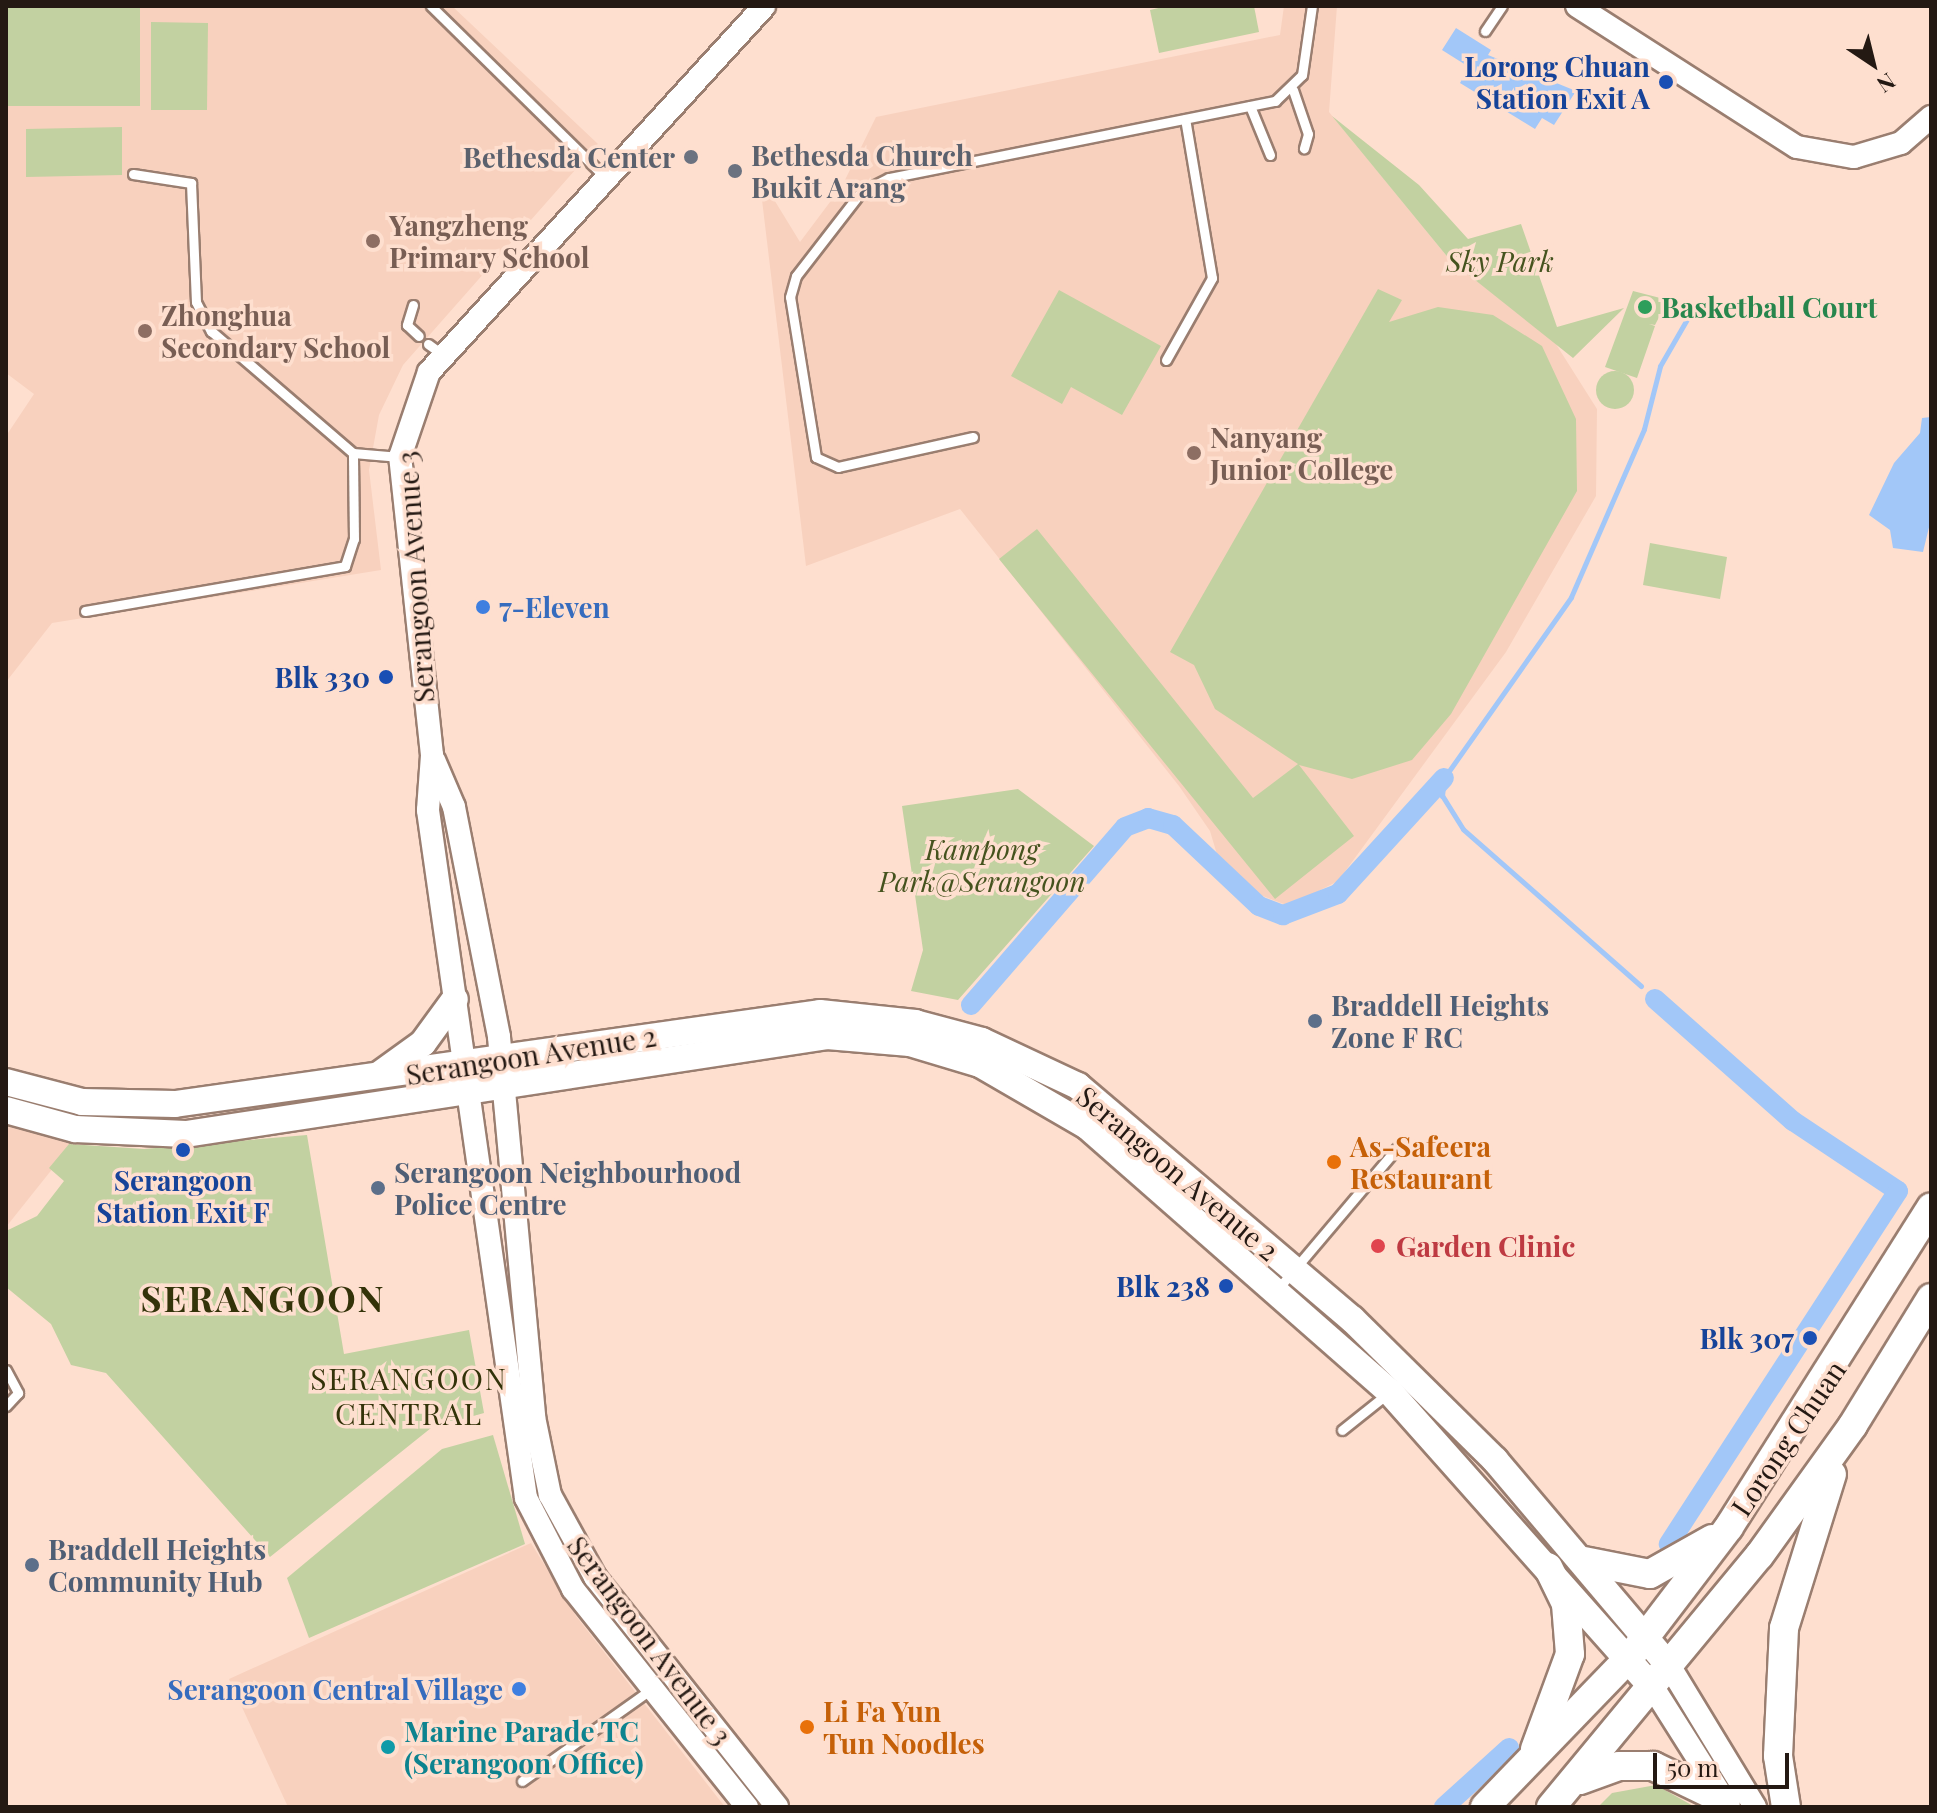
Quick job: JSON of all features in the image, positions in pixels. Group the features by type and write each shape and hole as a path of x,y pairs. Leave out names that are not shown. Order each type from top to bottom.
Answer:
{"main road":[{"path":"374,1079 423,1043 455,999"},
{"name":"Serangoon Avenue 2","path":"6,1110 75,1129 148,1134 320,1112 471,1077 820,1013 955,1034 1078,1086 1285,1280 1548,1567 1638,1647"},
{"name":"Serangoon Avenue 2","path":"7,1085 82,1102 146,1104 374,1079 471,1077"},
{"path":"316,1085 320,1112"},
{"name":"Lorong Chuan","path":"1485,1807 1524,1771 1638,1647 1729,1527 1931,1207"},
{"name":"Serangoon Avenue 2","path":"1285,1280 1411,1374 1584,1561 1638,1647 1662,1678"},
{"name":"Lorong Chuan","path":"1580,1781 1853,1425 1931,1298"},
{"path":"1786,1807 1778,1756 1784,1628 1817,1509 1853,1425"},
{"path":"1584,1561 1650,1574 1729,1527"},
{"path":"1524,1771 1570,1654 1566,1604 1548,1567"},
{"path":"1551,1807 1580,1781 1619,1766 1653,1766 1727,1804"}],"street":[{"name":"Serangoon Avenue 3","path":"747,1807 548,1551 526,1498 509,1421 471,1077 455,999 428,810 432,755 400,457 409,417 436,349 605,177 764,6"},
{"path":"1577,6 1797,147 1854,157 1901,143 1931,117"},
{"name":"Serangoon Avenue 3","path":"432,755 454,807 504,1072 534,1417 550,1495 595,1577 777,1807"},
{"path":"1662,1678 1727,1804"},
{"path":"1662,1678 1755,1807"}],"lane":[{"path":"431,6 605,177"},
{"path":"973,437 838,467 816,457 790,297 796,276 874,182 1250,106 1293,90 1302,75 1312,6"},
{"path":"1485,31 1502,6"},
{"path":"1293,90 1308,134 1304,148"},
{"path":"1250,106 1270,155"},
{"path":"1166,360 1212,278 1185,119"},
{"path":"133,174 191,183 201,315 353,453 400,457"},
{"path":"413,305 407,325 419,336"},
{"path":"85,611 345,566 354,539 353,453"},
{"path":"1285,1280 1396,1149"},
{"path":"6,1370 18,1393 6,1406"},
{"path":"1342,1430 1411,1374"},
{"path":"522,1781 653,1688"}],"shaded area":[{"path":"6,6 452,6 598,144 403,365 379,415 369,470 381,570 52,623 6,682 6,436 34,394 6,373"},
{"name":"Nanyang Junior College","path":"1284,6 1337,6 1329,112 1450,260 1554,341 1597,409 1596,496 1506,652 1338,881 1289,906 1255,893 1219,861 1210,831 1179,786 960,509 806,566 759,175 800,242 842,186 876,117 1280,35"},
{"path":"6,1123 73,1143 6,1227"},
{"path":"531,1543 576,1616 725,1807 288,1807 229,1679"}],"green space":[{"path":"6,6 140,6 140,106 6,106"},
{"path":"1167,6 1254,6 1259,32 1159,53 1150,10"},
{"path":"151,22 208,23 207,110 151,110"},
{"name":"Sky Park","path":"1332,116 1419,185 1468,239 1521,224 1557,327 1624,308 1573,358 1450,260"},
{"path":"122,127 122,175 26,177 26,129"},
{"path":"1378,289 1402,300 1389,322 1438,307 1493,315 1542,346 1576,419 1577,491 1451,714 1412,760 1352,779 1299,765 1354,836 1275,899 999,559 1037,529 1253,798 1298,764 1215,709 1194,665 1170,652"},
{"path":"1059,290 1161,346 1122,415 1071,387 1062,404 1011,376"},
{"path":"1633,291 1668,300 1655,325 1649,324 1655,326 1637,378 1605,367"},
{"path":"1615,371 1628,377 1634,390 1628,403 1615,409 1602,403 1596,390 1602,377"},
{"path":"1650,543 1727,557 1720,599 1643,585"},
{"name":"Kampong Park@Serangoon","path":"1018,789 1094,846 958,1000 911,991 923,950 902,806"},
{"path":"307,1135 344,1354 469,1330 484,1413 431,1428 270,1557 106,1373 71,1365 51,1324 6,1287 6,1231 37,1216 64,1181 49,1168 69,1144 144,1149"},
{"path":"493,1435 525,1544 309,1638 287,1578 442,1449"},
{"path":"1656,1785 1695,1807 1598,1807 1612,1793"}],"water":[{"path":"1456,28 1491,50 1488,55 1576,91 1554,125 1542,118 1535,129 1460,83 1469,67 1442,50"},
{"path":"1931,417 1931,519 1923,552 1893,548 1890,530 1869,515 1894,463 1920,433 1922,418"}],"waterway":[{"path":"1641,986 1463,829 1442,796 1444,778 1571,597 1644,429 1660,366 1694,307"},
{"path":"971,1005 1125,827 1148,818 1173,825 1259,906 1283,915 1338,894 1444,778"},
{"path":"1655,999 1793,1121 1898,1191 1669,1544"},
{"path":"1444,1807 1509,1748"}],"place":[{"name":"Lorong Chuan Station Exit A","path":"1666,82"},
{"name":"Bethesda Center","path":"691,157"},
{"name":"Bethesda Church Bukit Arang","path":"735,171"},
{"name":"Yangzheng Primary School","path":"373,241"},
{"name":"Basketball Court","path":"1645,307"},
{"name":"Zhonghua Secondary School","path":"145,331"},
{"name":"Nanyang Junior College","path":"1194,453"},
{"name":"7-Eleven","path":"483,607"},
{"name":"Blk 330","path":"386,677"},
{"name":"Braddell Heights Zone F RC","path":"1315,1021"},
{"name":"Serangoon Station Exit F","path":"183,1150"},
{"name":"As-Safeera Restaurant","path":"1334,1162"},
{"name":"Serangoon Neighbourhood Police Centre","path":"378,1188"},
{"name":"Garden Clinic","path":"1378,1246"},
{"name":"Blk 238","path":"1226,1286"},
{"name":"Blk 307","path":"1810,1338"},
{"name":"Braddell Heights Community Hub","path":"32,1565"},
{"name":"Serangoon Central Village","path":"519,1689"},
{"name":"Li Fa Yun Tun Noodles","path":"807,1727"},
{"name":"Marine Parade TC (Serangoon Office)","path":"388,1747"}],"district":[{"name":"SERANGOON","path":"263,1298"},
{"name":"SERANGOON CENTRAL","path":"409,1395"}]}
